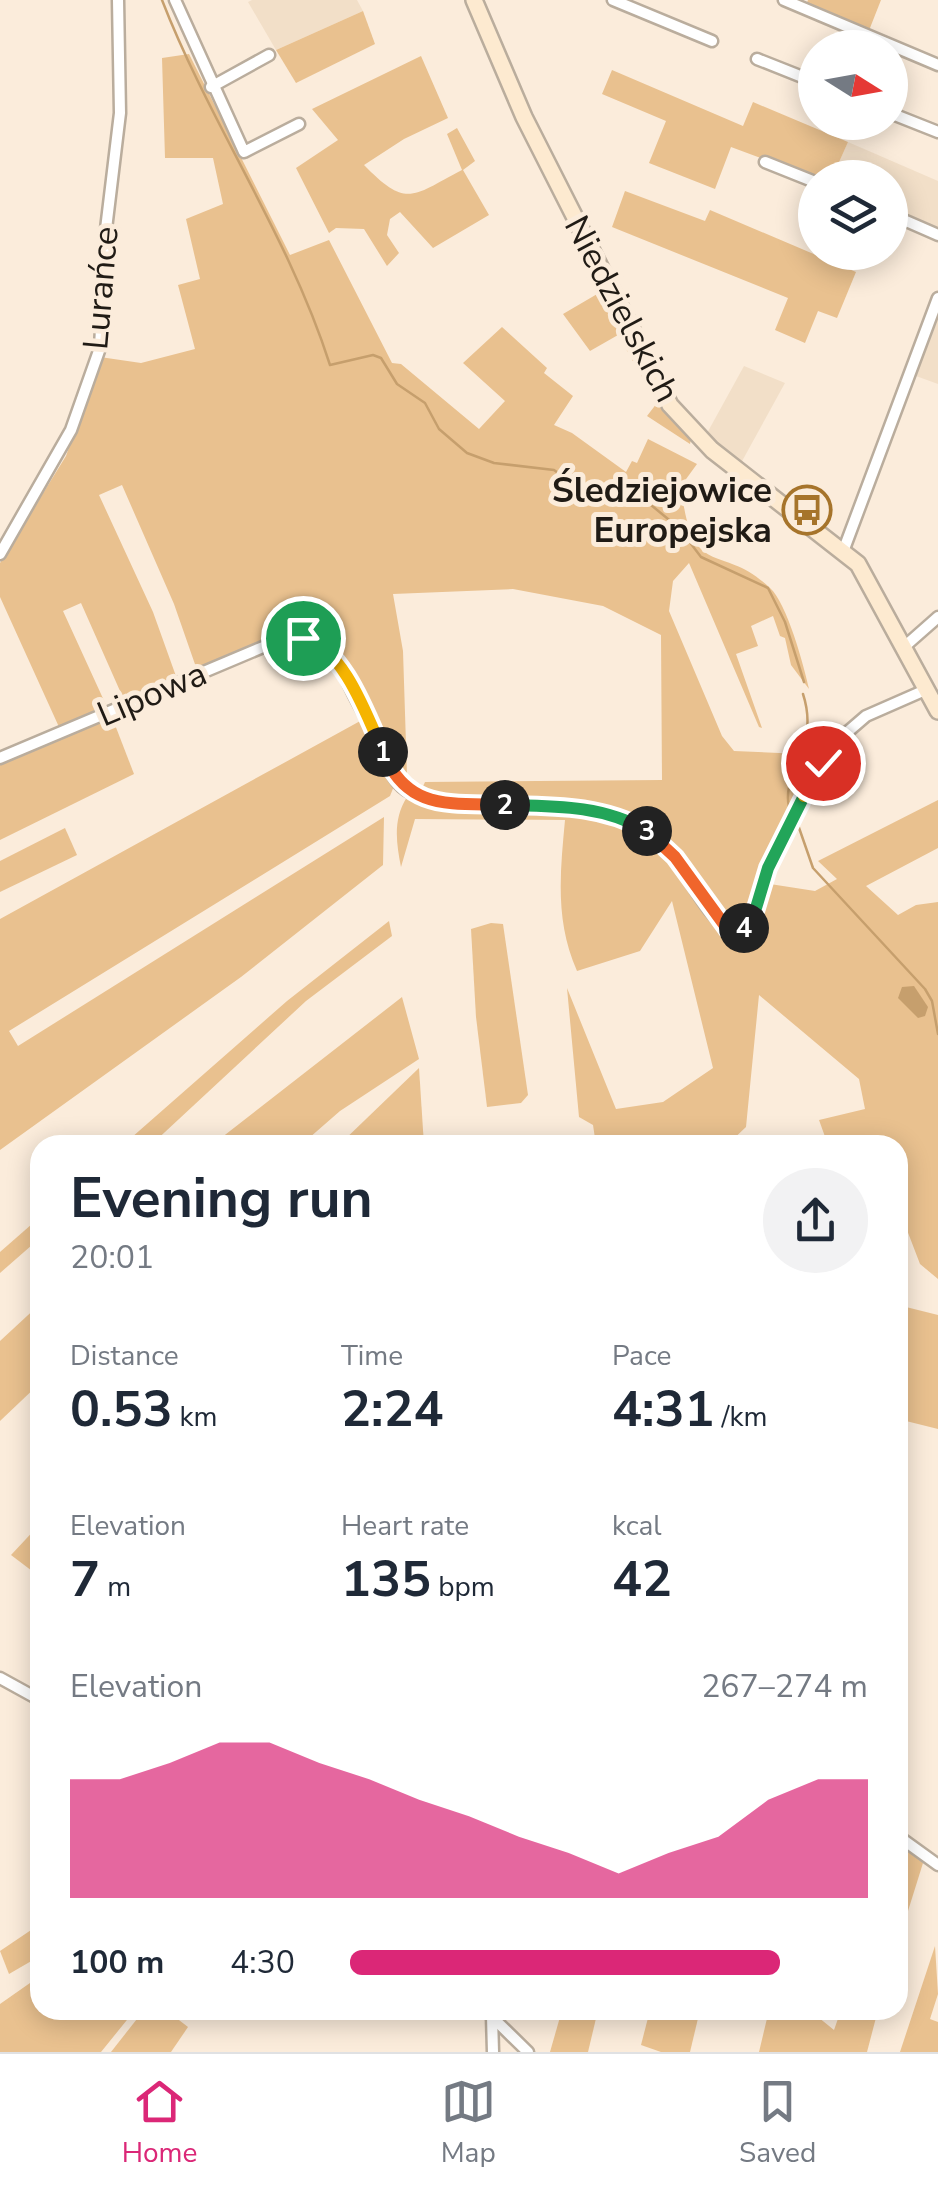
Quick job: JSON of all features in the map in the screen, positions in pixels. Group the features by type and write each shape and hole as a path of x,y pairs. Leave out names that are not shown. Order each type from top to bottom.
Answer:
{"street":[{"name":"Lurańce","path":"0,554 72,430 100,348 106,229 120,113 118,0"},
{"path":"176,0 211,87 244,152 299,124"},
{"name":"Niedzielskich","path":"474,0 530,130 670,405 712,450 844,549 870,580 923,690 938,711"},
{"path":"613,0 712,41"},
{"path":"784,0 938,65"},
{"path":"211,87 269,56"},
{"path":"757,59 798,75"},
{"path":"908,120 938,132"},
{"path":"766,162 798,175"},
{"path":"908,222 938,235"},
{"path":"844,549 938,298"},
{"path":"904,647 938,617"},
{"name":"Lipowa","path":"0,758 263,647 303,638 320,642 336,656 400,785 439,802 572,806 634,823 655,836 675,857 733,932 753,918 768,868 830,750 851,726 923,690"},
{"path":"0,1678 30,1694"},
{"path":"908,1843 938,1865"},
{"path":"490,2020 493,2052"},
{"path":"496,2020 528,2052"}],"shaded area":[{"path":"357,0 363,11 276,50 248,2"},
{"path":"808,0 881,0 869,30 806,5"},
{"path":"363,11 375,44 296,83 276,50"},
{"path":"189,54 290,255 329,240 392,363 401,364 479,429 505,401 463,363 502,327 547,368 544,373 573,396 554,425 572,433 626,472 632,461 637,463 648,439 697,464 681,486 693,537 711,556 752,574 770,588 783,607 809,689 791,665 785,638 780,636 773,616 751,626 758,646 736,654 762,728 759,727 689,563 673,581 669,611 722,736 734,751 802,754 813,774 777,835 770,884 815,891 837,879 818,861 938,800 938,848 866,886 898,915 916,905 938,902 938,1279 920,1264 908,1233 908,1135 824,1135 819,1120 865,1109 859,1079 759,995 746,1127 738,1135 594,1135 593,1125 579,1117 567,988 616,1109 663,1102 713,1068 672,901 640,951 577,971 562,915 565,820 415,819 401,867 399,814 407,797 416,801 425,782 662,780 661,635 603,606 513,589 393,594 403,651 407,775 391,754 356,678 339,653 322,640 303,635 282,637 197,670 174,604 122,485 99,495 153,612 177,679 124,700 81,603 63,611 106,705 59,727 0,597 0,563 66,456 100,357 141,363 195,349 178,285 200,279 186,219 223,204 213,158 165,158 162,58"},
{"path":"421,56 448,118 404,139 364,165 390,188 410,194 420,191 462,170 447,134 457,128 475,161 463,170 489,215 433,248 400,212 390,219 387,235 399,253 387,266 364,229 336,228 329,233 296,168 338,140 312,109"},
{"path":"612,70 743,126 753,102 798,121 798,140 848,142 840,160 798,160 798,172 731,147 715,189 649,163 666,121 602,94"},
{"path":"848,142 890,160 840,160"},
{"path":"908,168 938,181 938,232 908,218"},
{"path":"625,191 705,221 710,210 798,247 798,270 856,272 837,318 818,311 805,343 775,330 788,298 612,227"},
{"path":"604,290 657,395 691,439 690,444 647,416 657,403 618,335 590,351 563,314"},
{"path":"938,319 938,384 916,376"},
{"path":"744,366 785,383 741,463 706,435"},
{"path":"112,717 134,774 0,840 0,764"},
{"path":"362,720 394,786 390,796 9,1031 18,1046 384,817 383,865 241,977 0,1150 0,919"},
{"path":"65,828 77,855 0,892 0,861"},
{"path":"389,921 392,936 306,1001 162,1135 134,1135 287,1001"},
{"path":"503,924 528,1095 521,1103 487,1107 471,929"},
{"path":"914,986 928,1007 925,1016 918,1018 898,998 902,987"},
{"path":"402,997 419,1059 340,1111 312,1135 225,1135"},
{"path":"419,1068 423,1135 349,1135"},
{"path":"30,1226 30,1247 0,1273 0,1252"},
{"path":"908,1308 938,1315 938,1429 908,1422"},
{"path":"30,1313 30,1392 0,1421 0,1341"},
{"path":"30,1535 30,1569 11,1555"},
{"path":"908,1850 923,1863 908,1911"},
{"path":"30,1931 30,1962 9,1974 0,1951"},
{"path":"935,1946 938,1994 930,2019 938,2022 938,2052 900,2052"},
{"path":"30,1983 30,2020 127,2020 101,2052 0,2052 0,2004"},
{"path":"136,2020 179,2020 188,2027 171,2052 111,2052"},
{"path":"559,2020 596,2020 588,2052 550,2052"},
{"path":"647,2020 698,2020 690,2052 661,2052 641,2045"},
{"path":"767,2020 822,2020 834,2030 838,2020 875,2020 867,2052 759,2052"}],"waterway":[{"path":"162,0 203,92 293,271 330,365 373,355 381,358 397,384 425,403 439,429 467,453 494,463 554,470 573,484 651,505 679,528 701,557 768,588 785,622 804,682"},
{"path":"792,816 789,788 807,732 803,694"},
{"path":"797,822 813,868 925,989 932,1001 938,1034"}],"place":[{"name":"Śledziejowice Europejska","path":"807,510"}],"route":[{"path":"303,638 320,642 336,656 389,768 406,790 445,802 572,806 634,823 655,836 675,857 720,922 733,932 753,918 768,868 823,763"}]}
